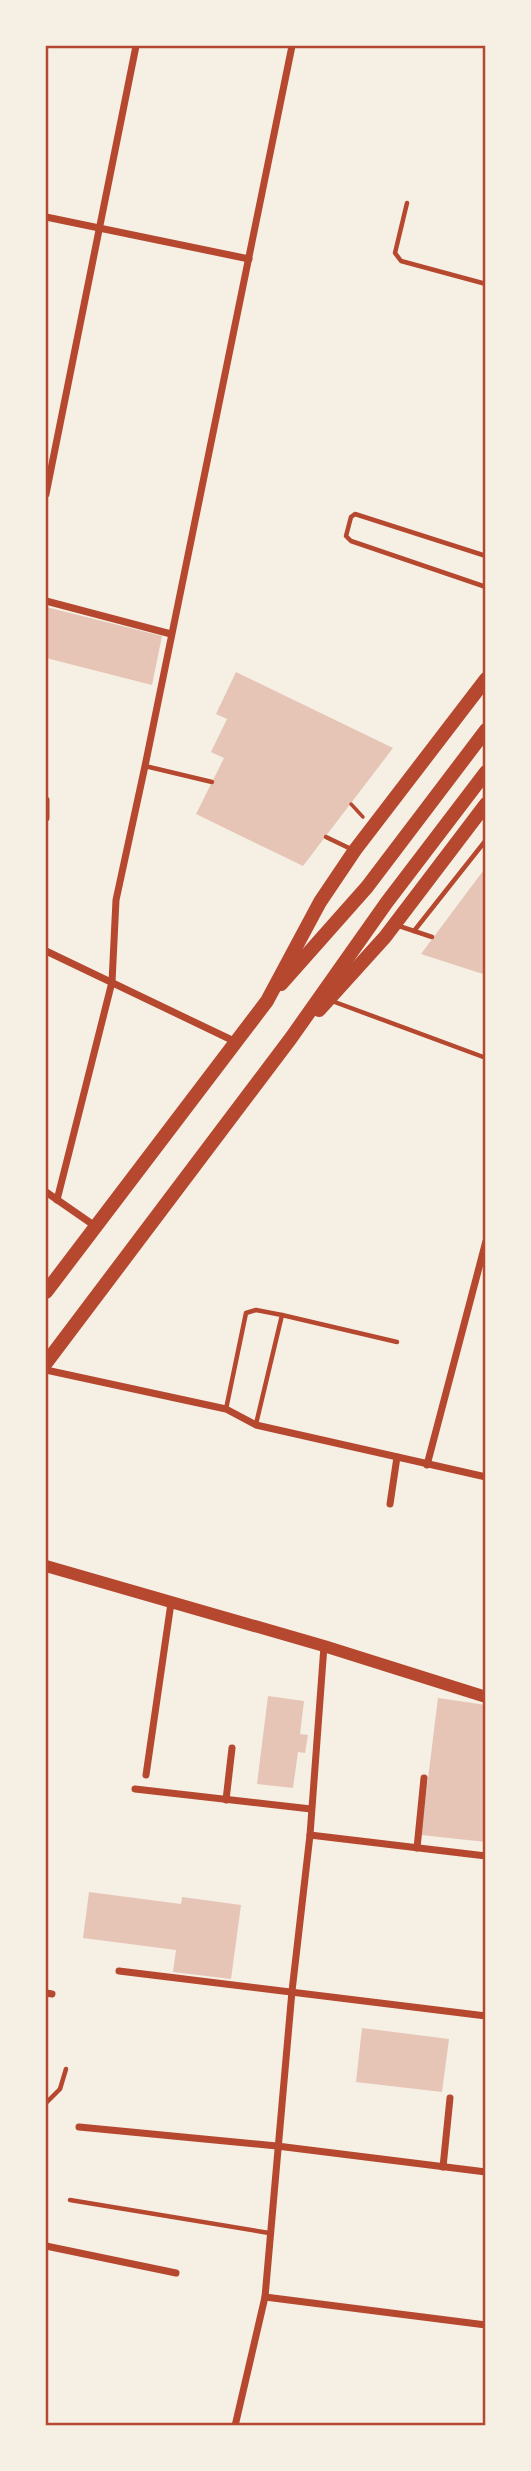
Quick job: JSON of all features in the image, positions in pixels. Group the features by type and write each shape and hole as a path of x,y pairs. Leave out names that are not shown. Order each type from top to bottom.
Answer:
{"main road":[{"path":"267,1001 320,902 355,850 485,679"},
{"path":"46,1292 267,1001 367,887 485,730"},
{"path":"46,1363 291,1038 387,902 485,772"},
{"path":"291,1038 329,1000 395,925 485,804"}],"street":[{"path":"46,494 136,46"},
{"path":"57,1200 112,982 116,900 292,46"},
{"path":"46,217 249,258"},
{"path":"46,601 170,634"},
{"path":"46,800 46,818"},
{"path":"46,951 236,1042"},
{"path":"46,1192 95,1226"},
{"path":"427,1465 485,1241"},
{"path":"46,1370 226,1409 256,1425 485,1477"},
{"path":"390,1504 397,1457"},
{"path":"46,1566 324,1646 485,1697"},
{"path":"146,1775 171,1603"},
{"path":"238,2425 265,2297 292,1991 310,1835 324,1646"},
{"path":"226,1800 232,1748"},
{"path":"417,1848 424,1778"},
{"path":"135,1790 311,1809"},
{"path":"310,1835 485,1856"},
{"path":"119,1971 485,2016"},
{"path":"443,2167 450,2098"},
{"path":"79,2127 277,2146 485,2172"},
{"path":"46,2246 176,2273"},
{"path":"265,2297 485,2325"}],"lane":[{"path":"407,203 394,253 401,261 485,284"},
{"path":"485,556 355,514 351,517 346,536 351,541 485,587"},
{"path":"145,766 205,778 212,782"},
{"path":"326,837 355,850"},
{"path":"414,930 429,915 485,840"},
{"path":"395,925 432,937"},
{"path":"329,1000 485,1058"},
{"path":"226,1409 246,1314 256,1310 397,1342"},
{"path":"256,1425 282,1315"},
{"path":"46,2103 60,2089 66,2069"},
{"path":"70,2200 269,2233"}],"building":[{"path":"46,607 162,636 152,685 46,658"},
{"path":"236,672 393,748 303,866 196,814 224,758 211,752 227,719 216,714"},
{"path":"486,867 486,975 421,954 465,895"},
{"path":"268,1696 304,1701 300,1734 308,1735 305,1753 298,1752 293,1788 257,1784"},
{"path":"438,1698 486,1705 486,1842 421,1835"},
{"path":"89,1892 181,1904 182,1897 241,1905 231,1979 173,1972 176,1950 83,1938"},
{"path":"362,2028 449,2039 442,2092 356,2082"}]}
